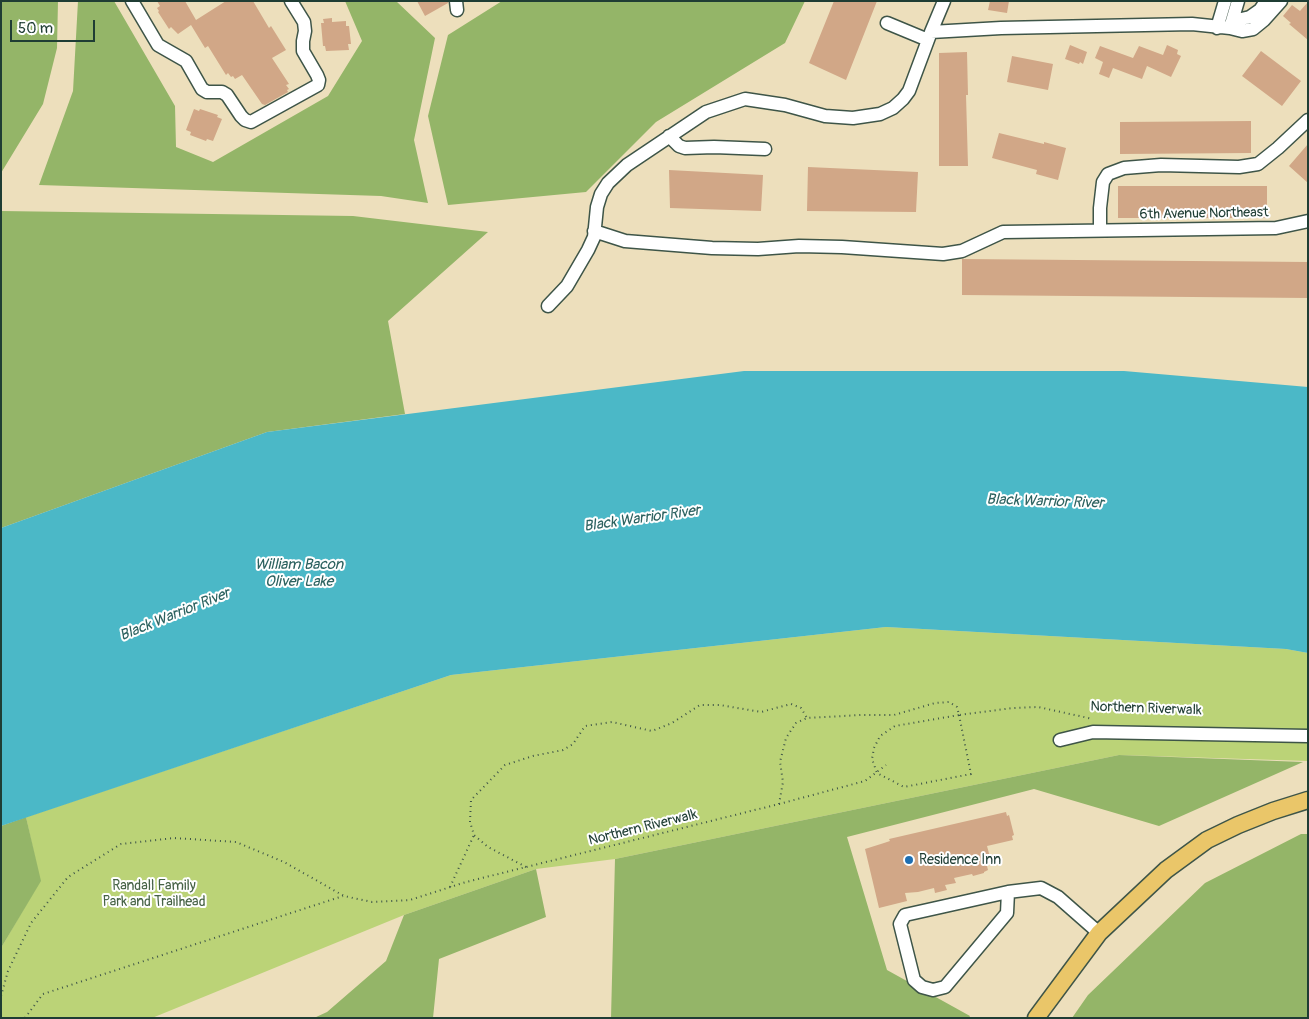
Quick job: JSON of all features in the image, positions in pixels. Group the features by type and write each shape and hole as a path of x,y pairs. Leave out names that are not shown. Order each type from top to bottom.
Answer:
{"main road":[{"path":"1036,1018 1099,933 1166,870 1207,840 1238,824 1308,800"}],"street":[{"path":"132,1 158,45 186,61 202,89 207,92 222,92 227,95 241,116 251,122 318,85 318,75 303,51 304,22 291,1"},
{"path":"548,306 567,286 588,250 594,230 600,194 608,183 627,165 706,112 745,99 785,105 825,116 853,118 880,114 893,108 904,99 909,91 944,1"},
{"path":"1216,28 1226,1"},
{"path":"1230,28 1238,1"},
{"path":"1245,1 1253,9 1263,6"},
{"path":"887,24 929,36 1001,28 1192,24 1242,31 1253,29 1264,20 1280,1"},
{"path":"1230,28 1237,20 1250,17 1263,6"},
{"path":"1100,230 1102,182 1108,174 1124,168 1161,165 1240,166 1258,164 1308,120"},
{"path":"672,134 678,146 684,148 765,149"},
{"name":"6th Avenue Northeast","path":"594,230 625,241 712,248 842,247 943,254 962,251 1003,232 1276,228 1308,221"},
{"path":"1060,740 1093,732 1308,736"},
{"path":"1008,892 1007,913 945,987 933,990 922,987 914,980 900,924 904,915 1008,892 1041,888 1058,897 1099,933"}],"path":[{"path":"779,804 783,782 780,762 786,738 796,723 807,718 894,715 935,703 949,702 957,707 971,774 904,787 877,774 886,765"},
{"path":"527,867 488,847 474,835 470,822 471,800 505,765 533,756 563,750 573,744 585,726 612,722 652,731 672,724 700,705 720,705 761,712 791,704 801,708 807,718"},
{"name":"Northern Riverwalk","path":"1,996 8,971 31,923 68,877 122,844 174,838 236,842 284,862 344,896 372,902 410,900 449,887 865,781 877,774 872,759 874,748 880,736 894,726 959,715 1038,707 1099,720"},
{"path":"449,887 474,835"},
{"path":"25,1018 43,994 344,896"}],"green space":[{"path":"1,1 58,1 57,48 43,104 1,173"},
{"path":"78,1 114,1 175,106 176,147 213,162 328,96 362,41 345,1 396,1 435,38 414,140 428,203 381,196 39,185 73,91"},
{"path":"502,1 805,1 785,43 656,122 586,192 448,205 428,116 448,35"},
{"path":"1,211 353,216 488,232 388,321 405,414 267,432 1,528"},
{"name":"Randall Family Park and Trailhead","path":"886,627 1286,649 1308,653 1308,761 1119,755 615,859 536,869 404,915 152,1018 1,1018 1,948 40,881 26,817 451,675"},
{"path":"1119,755 1303,762 1159,826 1034,789 847,837 887,970 970,1016 969,1018 611,1018 615,859"},
{"path":"26,817 41,881 1,948 1,826"},
{"path":"1301,834 1308,834 1308,1018 1072,1018 1088,995 1205,883"},
{"path":"536,869 546,917 439,959 433,1018 314,1018 327,1012 386,961 404,915"}],"water":[{"name":"William Bacon Oliver Lake","path":"744,371 1124,371 1308,387 1308,653 1286,649 886,627 451,675 1,826 1,528 267,432"}],"building":[{"path":"157,1 185,1 196,20 226,1 253,1 269,28 271,26 286,50 272,58 289,84 286,85 289,89 287,90 288,92 265,105 262,104 242,75 235,79 228,73 226,75 208,46 205,48 191,25 178,34 171,27 169,29 158,12 157,8 160,6"},
{"path":"417,1 448,1 448,3 425,16"},
{"path":"834,1 877,1 846,80 809,63"},
{"path":"990,1 1009,1 1007,13 988,10"},
{"path":"1308,2 1308,40 1289,24 1291,23 1283,16 1292,5 1300,11"},
{"path":"332,18 332,22 346,21 346,26 349,26 351,44 348,44 349,50 326,51 325,46 323,46 321,23 324,23 323,19"},
{"path":"1070,45 1087,52 1083,64 1065,59"},
{"path":"1167,45 1178,50 1177,54 1181,56 1171,77 1147,66 1142,79 1113,68 1109,78 1099,74 1103,62 1095,58 1100,46 1133,58 1139,46 1163,55"},
{"path":"1261,51 1301,81 1282,106 1242,76"},
{"path":"967,52 968,166 939,166 939,53"},
{"path":"1012,56 1053,64 1048,90 1007,82"},
{"path":"194,109 218,115 217,117 222,119 213,141 207,139 206,141 190,135 191,132 186,130"},
{"path":"1251,121 1251,153 1120,154 1120,122"},
{"path":"999,133 1066,148 1058,180 1036,174 1037,170 992,158"},
{"path":"1308,144 1308,183 1289,166"},
{"path":"808,167 918,172 916,212 807,211"},
{"path":"669,170 763,175 761,211 670,208"},
{"path":"1118,186 1267,186 1267,218 1118,218"},
{"path":"962,259 1308,262 1308,298 962,295"},
{"name":"Residence Inn","path":"1006,812 1007,816 1009,815 1014,835 1012,836 1013,840 987,846 991,861 986,862 988,870 973,876 972,874 954,878 956,883 945,885 947,890 935,893 934,888 905,893 907,901 879,908 865,849 890,841 889,839"}],"place":[{"name":"Residence Inn","path":"909,860"}],"water label":[{"name":"Black Warrior River","path":"1045,502"},
{"name":"Black Warrior River","path":"642,519"},
{"name":"Black Warrior River","path":"175,615"}]}
